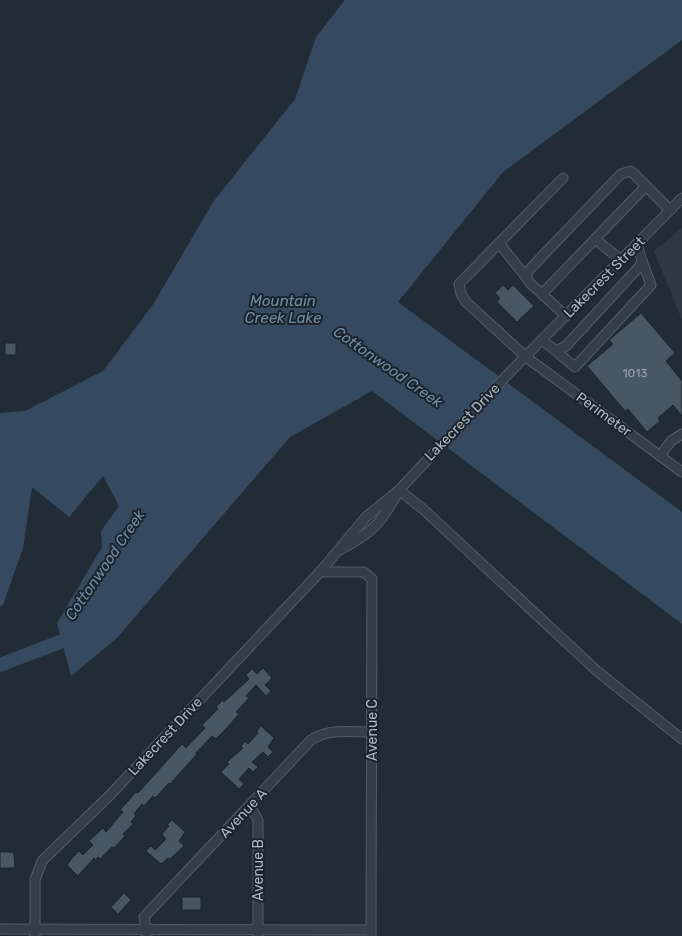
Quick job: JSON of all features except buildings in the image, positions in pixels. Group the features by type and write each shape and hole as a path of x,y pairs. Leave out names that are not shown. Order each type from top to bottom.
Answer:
{"street":[{"path":"526,277 529,270 621,174 631,171 670,210"},
{"path":"563,178 499,242 530,283 566,316"},
{"path":"542,294 646,186"},
{"name":"Lakecrest Street","path":"526,357 682,198"},
{"path":"595,239 621,260"},
{"name":"Perimeter","path":"499,242 459,284 461,294 466,302 526,357 682,472"},
{"path":"542,340 575,367 652,285 637,244"},
{"path":"556,350 566,346 639,267 642,261"},
{"name":"Lakecrest Drive","path":"35,933 35,880 42,861 110,794 320,572 366,517 399,490 417,469 526,357"},
{"path":"660,456 671,441 682,434"},
{"path":"399,490 435,519 597,671 682,739"},
{"name":"Lakecrest Drive","path":"337,551 360,539 376,527 384,518 399,490"},
{"name":"Avenue C","path":"320,572 364,572 372,580 371,933"},
{"name":"Avenue A","path":"147,932 144,917 311,740 320,734 331,732 372,732"},
{"name":"Avenue B","path":"250,806 258,820 258,933"},
{"path":"0,929 35,933 371,933"}],"shaded area":[{"path":"682,228 682,320 654,251"}],"water":[{"name":"Mountain Creek Lake","path":"345,0 682,0 682,40 503,172 398,302 682,512 682,624 372,391 290,437 116,639 71,676 57,623 102,547 101,531 119,506 103,476 69,517 32,487 23,548 3,605 0,606 0,413 25,411 103,371 154,303 213,202 295,99 316,37"}],"waterway":[{"name":"Cottonwood Creek","path":"0,665 78,635"}]}
